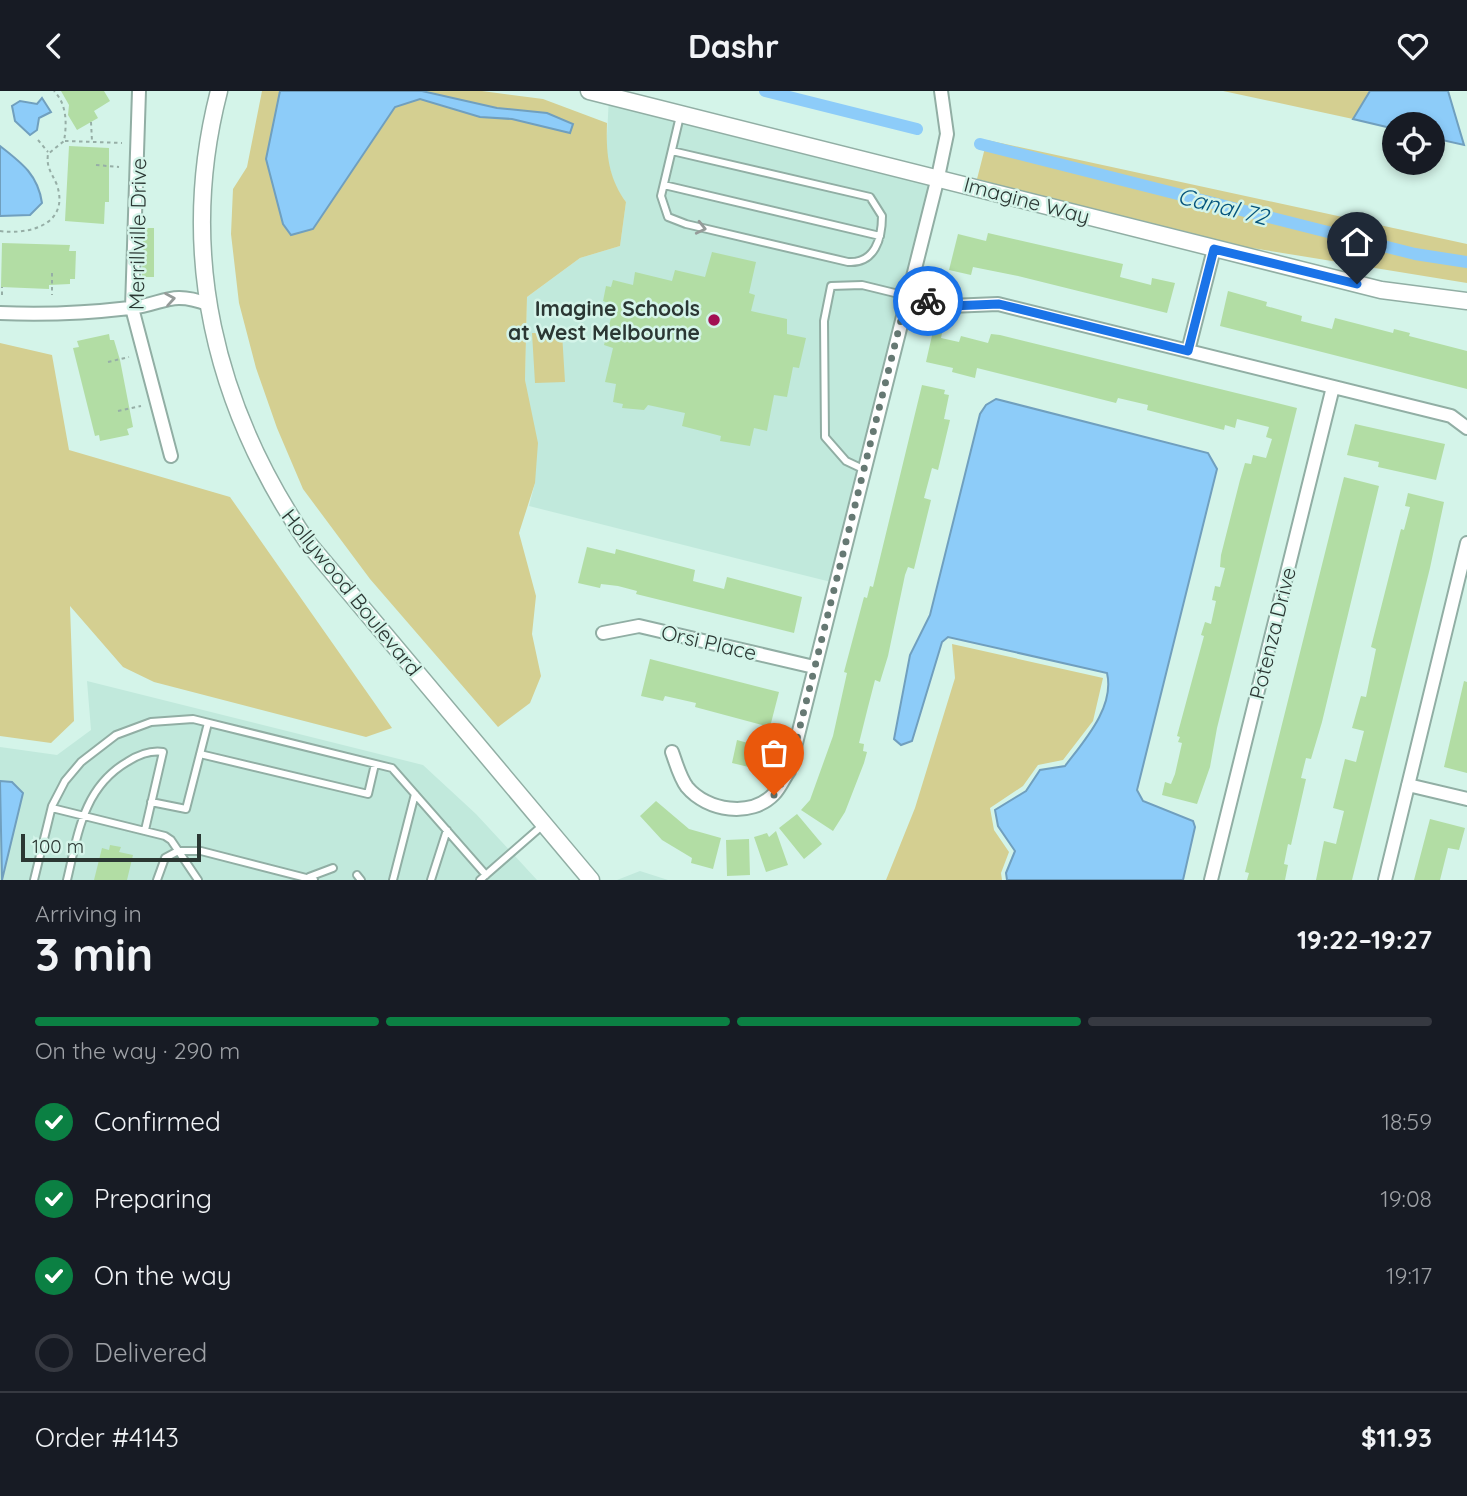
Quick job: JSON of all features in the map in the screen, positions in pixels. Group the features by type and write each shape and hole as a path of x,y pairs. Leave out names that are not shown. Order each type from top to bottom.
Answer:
{"street":[{"name":"Merrillville Drive","path":"139,91 132,308 171,456"},
{"name":"Hollywood Boulevard","path":"219,91 210,126 202,184 200,247 208,304 239,419 276,496 309,543 591,880"},
{"name":"Imagine Way","path":"589,91 1381,290 1467,301"},
{"path":"671,752 686,786 706,803 730,810 754,806 774,795 789,771 938,177 947,134 941,91"},
{"path":"1188,351 1214,249"},
{"path":"0,313 132,308 172,297 188,296 208,304"},
{"path":"907,296 950,306 999,304 1451,416 1467,428"},
{"name":"Potenza Drive","path":"1211,880 1333,387"},
{"path":"1385,880 1467,543"},
{"name":"Orsi Place","path":"603,633 639,626 814,667"},
{"path":"1408,785 1467,799"}],"lane":[{"path":"672,151 870,197 883,216 880,236 871,256 862,261 848,262 674,220 664,210 664,185 680,114"},
{"path":"664,185 880,236"},
{"path":"863,469 846,461 825,437 824,321 831,286 862,285 907,296"},
{"path":"34,880 52,808 65,781 81,762 117,735 151,722 192,719 392,768 486,875"},
{"path":"152,802 186,809 208,723"},
{"path":"66,880 83,815 92,795 107,776 130,760 155,751 163,753 145,830"},
{"path":"200,754 368,794 375,764"},
{"path":"393,880 415,794"},
{"path":"52,808 165,836 198,880"},
{"path":"480,880 544,824"},
{"path":"432,880 447,830"},
{"path":"157,880 164,858 178,851 201,851 310,879 333,868"}],"path":[{"path":"54,91 59,97 66,121 64,141"},
{"path":"59,97 64,95"},
{"path":"91,122 91,142"},
{"path":"38,140 49,153"},
{"path":"0,232 30,232 42,228 53,216 58,194 47,163 49,153 64,141 122,143"},
{"path":"96,165 119,167"},
{"path":"52,273 52,295"},
{"path":"2,287 2,295"},
{"path":"108,362 129,357"},
{"path":"118,411 141,406"}],"shaded area":[{"path":"262,91 482,91 543,99 607,123 609,164 615,183 626,202 620,246 580,258 527,297 525,380 538,443 535,483 519,533 536,596 532,634 541,676 530,703 498,727 370,579 303,489 277,428 256,368 239,303 231,234 233,189 247,167"},
{"path":"1223,91 1370,91 1353,119"},
{"name":"Imagine Schools at West Melbourne","path":"609,96 938,177 835,583 529,506 535,483 525,380 527,297 580,258 620,246 626,202 615,187 606,156"},
{"path":"987,140 1467,244 1467,283 1209,241 977,179"},
{"path":"532,333 562,333 565,382 535,383"},
{"path":"0,343 52,355 69,450 230,497 392,728 366,737 154,682 123,667 70,606 74,721 51,743 0,736"},
{"path":"952,644 1103,678 1093,721 1063,760 1038,765 1023,786 990,808 994,830 1009,852 1001,873 1002,880 886,880 915,808 955,678"},
{"path":"87,681 423,765 476,814 537,880 0,880 0,747 57,755 91,730"},
{"path":"640,871 668,880 617,880"}],"water":[{"path":"280,91 422,91 497,108 547,113 573,124 570,133 512,119 480,117 420,99 395,107 313,229 291,235 283,224 266,159"},
{"path":"1370,91 1448,91 1464,145 1445,141 1445,112 1382,112 1382,126 1353,119"},
{"path":"42,98 51,112 39,118 37,130 30,135 15,121 12,106 20,101 37,104"},
{"path":"0,146 22,164 37,185 42,203 30,215 0,216"},
{"path":"996,399 1208,453 1217,469 1137,790 1143,801 1193,821 1195,827 1183,880 1007,880 1006,873 1015,851 998,826 995,810 1026,791 1040,770 1065,766 1089,735 1102,711 1108,686 1107,673 948,637 942,642 912,741 901,745 894,739 910,655 930,615 980,414 986,405"},
{"path":"0,781 12,782 23,793 2,880"}],"building":[{"path":"61,91 104,91 110,101 94,111 98,118 77,130 68,115 69,105"},
{"path":"69,146 109,148 109,202 105,202 104,224 65,221"},
{"path":"143,228 154,228 154,277 142,277"},
{"path":"988,233 1123,264 1120,277 1151,285 1152,278 1175,283 1167,313 973,267 971,275 949,270 958,234 986,241"},
{"path":"2,243 70,245 69,251 76,251 75,279 70,279 70,284 49,285 49,289 1,287"},
{"path":"712,252 756,262 749,293 755,295 751,311 787,319 787,334 806,338 799,368 793,367 787,397 774,395 767,431 754,428 750,446 720,441 721,436 682,426 685,413 648,405 644,410 622,408 623,404 613,402 616,384 605,382 613,348 604,345 612,314 606,312 608,303 603,301 606,286 611,287 613,280 633,285 635,272 672,281 675,270 705,277"},
{"path":"1228,291 1302,316 1301,321 1332,329 1335,318 1393,333 1394,329 1410,333 1409,336 1467,351 1467,389 1220,326"},
{"path":"933,331 942,333 941,338 959,342 961,336 988,343 991,334 1000,335 1297,408 1217,728 1210,767 1197,804 1162,795 1165,782 1171,784 1175,774 1182,743 1178,742 1180,737 1177,736 1204,636 1201,635 1205,622 1211,624 1216,601 1212,600 1215,586 1220,587 1225,568 1220,567 1221,555 1240,480 1245,463 1251,464 1253,455 1266,458 1272,439 1266,437 1269,427 1237,419 1235,428 1225,425 1224,430 1147,410 1148,405 1118,398 1116,403 977,368 975,378 952,372 953,368 926,362"},
{"path":"109,334 110,340 114,340 120,360 133,427 127,429 129,435 100,441 99,435 95,436 73,348 79,347 77,341"},
{"path":"922,385 945,390 944,394 949,395 944,419 950,420 938,470 932,468 924,498 931,500 914,569 908,567 905,575 888,656 880,682 875,680 868,707 859,743 864,744 863,751 867,752 864,763 845,812 833,831 801,810 810,800 833,736 847,673 844,672 864,597 867,598 870,586 873,587"},
{"path":"1355,424 1445,444 1436,480 1378,467 1379,462 1347,455"},
{"path":"1344,477 1379,486 1322,722 1311,759 1306,758 1301,778 1306,779 1291,845 1288,844 1284,864 1288,865 1285,880 1247,880 1249,873 1245,872"},
{"path":"1408,493 1444,502 1430,568 1352,880 1316,880 1324,841 1336,844 1344,811 1333,808 1345,759 1356,762 1364,731 1352,728 1361,696 1366,697 1376,649 1371,647 1401,529 1404,530 1410,507 1405,506"},
{"path":"587,547 615,554 616,549 695,570 693,581 724,589 727,577 802,597 794,633 636,594 637,591 618,586 601,584 600,588 578,583"},
{"path":"650,659 779,692 770,727 695,707 696,703 665,696 663,701 641,696"},
{"path":"1464,681 1467,682 1467,773 1444,767"},
{"path":"737,740 759,746 757,769 732,763"},
{"path":"656,801 689,829 721,838 713,869 691,863 692,858 662,840 640,816"},
{"path":"797,814 822,844 804,859 779,828"},
{"path":"1430,819 1465,828 1459,850 1448,848 1440,880 1414,880"},
{"path":"776,831 788,865 766,872 754,837 767,833 769,837"},
{"path":"749,839 750,875 727,876 726,840"},
{"path":"110,845 121,847 119,852 133,855 127,880 94,880 102,848 109,850"}],"waterway":[{"name":"Canal 72","path":"765,91 917,129"},
{"name":"Canal 72","path":"980,144 1415,254 1467,262"}],"way so far":[{"path":"774,795 789,771 907,296 928,301"}],"place":[{"name":"Imagine Schools at West Melbourne","path":"714,320"}],"route":[{"path":"928,301 950,306 999,304 1188,351 1214,249 1357,284"}]}
